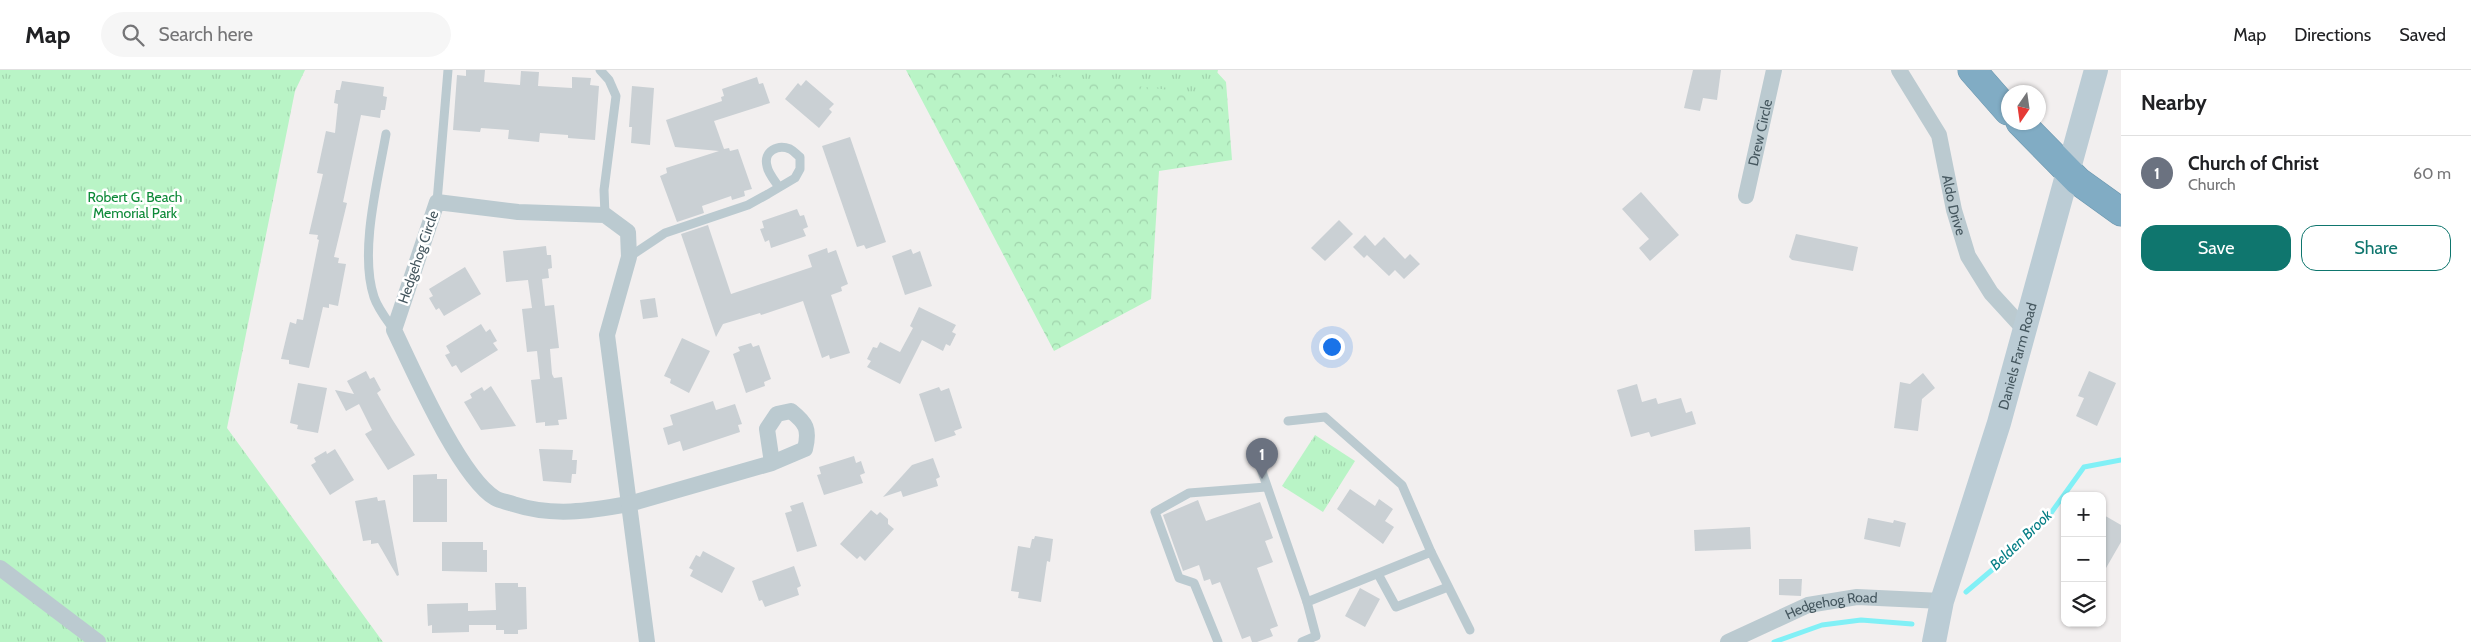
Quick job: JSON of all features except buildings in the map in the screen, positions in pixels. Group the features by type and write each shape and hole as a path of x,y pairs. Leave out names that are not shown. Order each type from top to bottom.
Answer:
{"highway":[{"path":"1972,70 2001,103"},
{"path":"2028,130 2068,171 2096,196 2121,212"}],"main road":[{"name":"Daniels Farm Road","path":"1934,642 1942,601 1998,423 2096,70"}],"street":[{"name":"Drew Circle","path":"1746,196 1774,70"},
{"name":"Aldo Drive","path":"1899,70 1939,135 1954,210 1968,256 1992,293 2024,329"},
{"name":"Hedgehog Circle","path":"394,330 437,202 518,212 605,215"},
{"path":"605,215 628,232 629,257 607,335 647,642"},
{"path":"394,330 443,428 474,478 495,498 533,511 574,513 629,504 772,463"},
{"path":"0,568 98,642"},
{"name":"Hedgehog Road","path":"1728,642 1808,605 1857,597 1942,601"}],"lane":[{"path":"437,202 448,70"},
{"path":"600,70 610,80 616,96 604,190 605,215"},
{"path":"386,134 373,203 368,265 374,298 394,330"},
{"path":"629,257 665,234 748,205 779,187 794,178 800,169 800,157 791,150 778,147 769,151 766,158 767,168 779,187"},
{"path":"1288,421 1325,417 1402,485 1431,552 1470,630"},
{"path":"1258,460 1307,602 1316,636 1302,642"},
{"path":"1218,642 1194,583 1179,578 1155,512 1189,492 1266,487"},
{"path":"1307,602 1431,552"},
{"path":"1378,574 1396,607 1448,587"}],"green space":[{"name":"Robert G. Beach Memorial Park","path":"0,70 305,70 295,91 227,428 383,642 0,642"},
{"path":"906,70 1215,70 1226,82 1232,160 1159,171 1151,299 1054,351"},
{"path":"1002,70 1218,70 1212,95"},
{"path":"1315,435 1355,461 1323,512 1282,486"}],"waterway":[{"name":"Belden Brook","path":"1966,592 2012,553 2028,533 2051,513 2084,467 2121,460"},
{"name":"Belden Brook","path":"1774,642 1822,625 1861,620 1912,624"}],"place":[{"name":"Church of Christ","path":"1262,479"}]}
